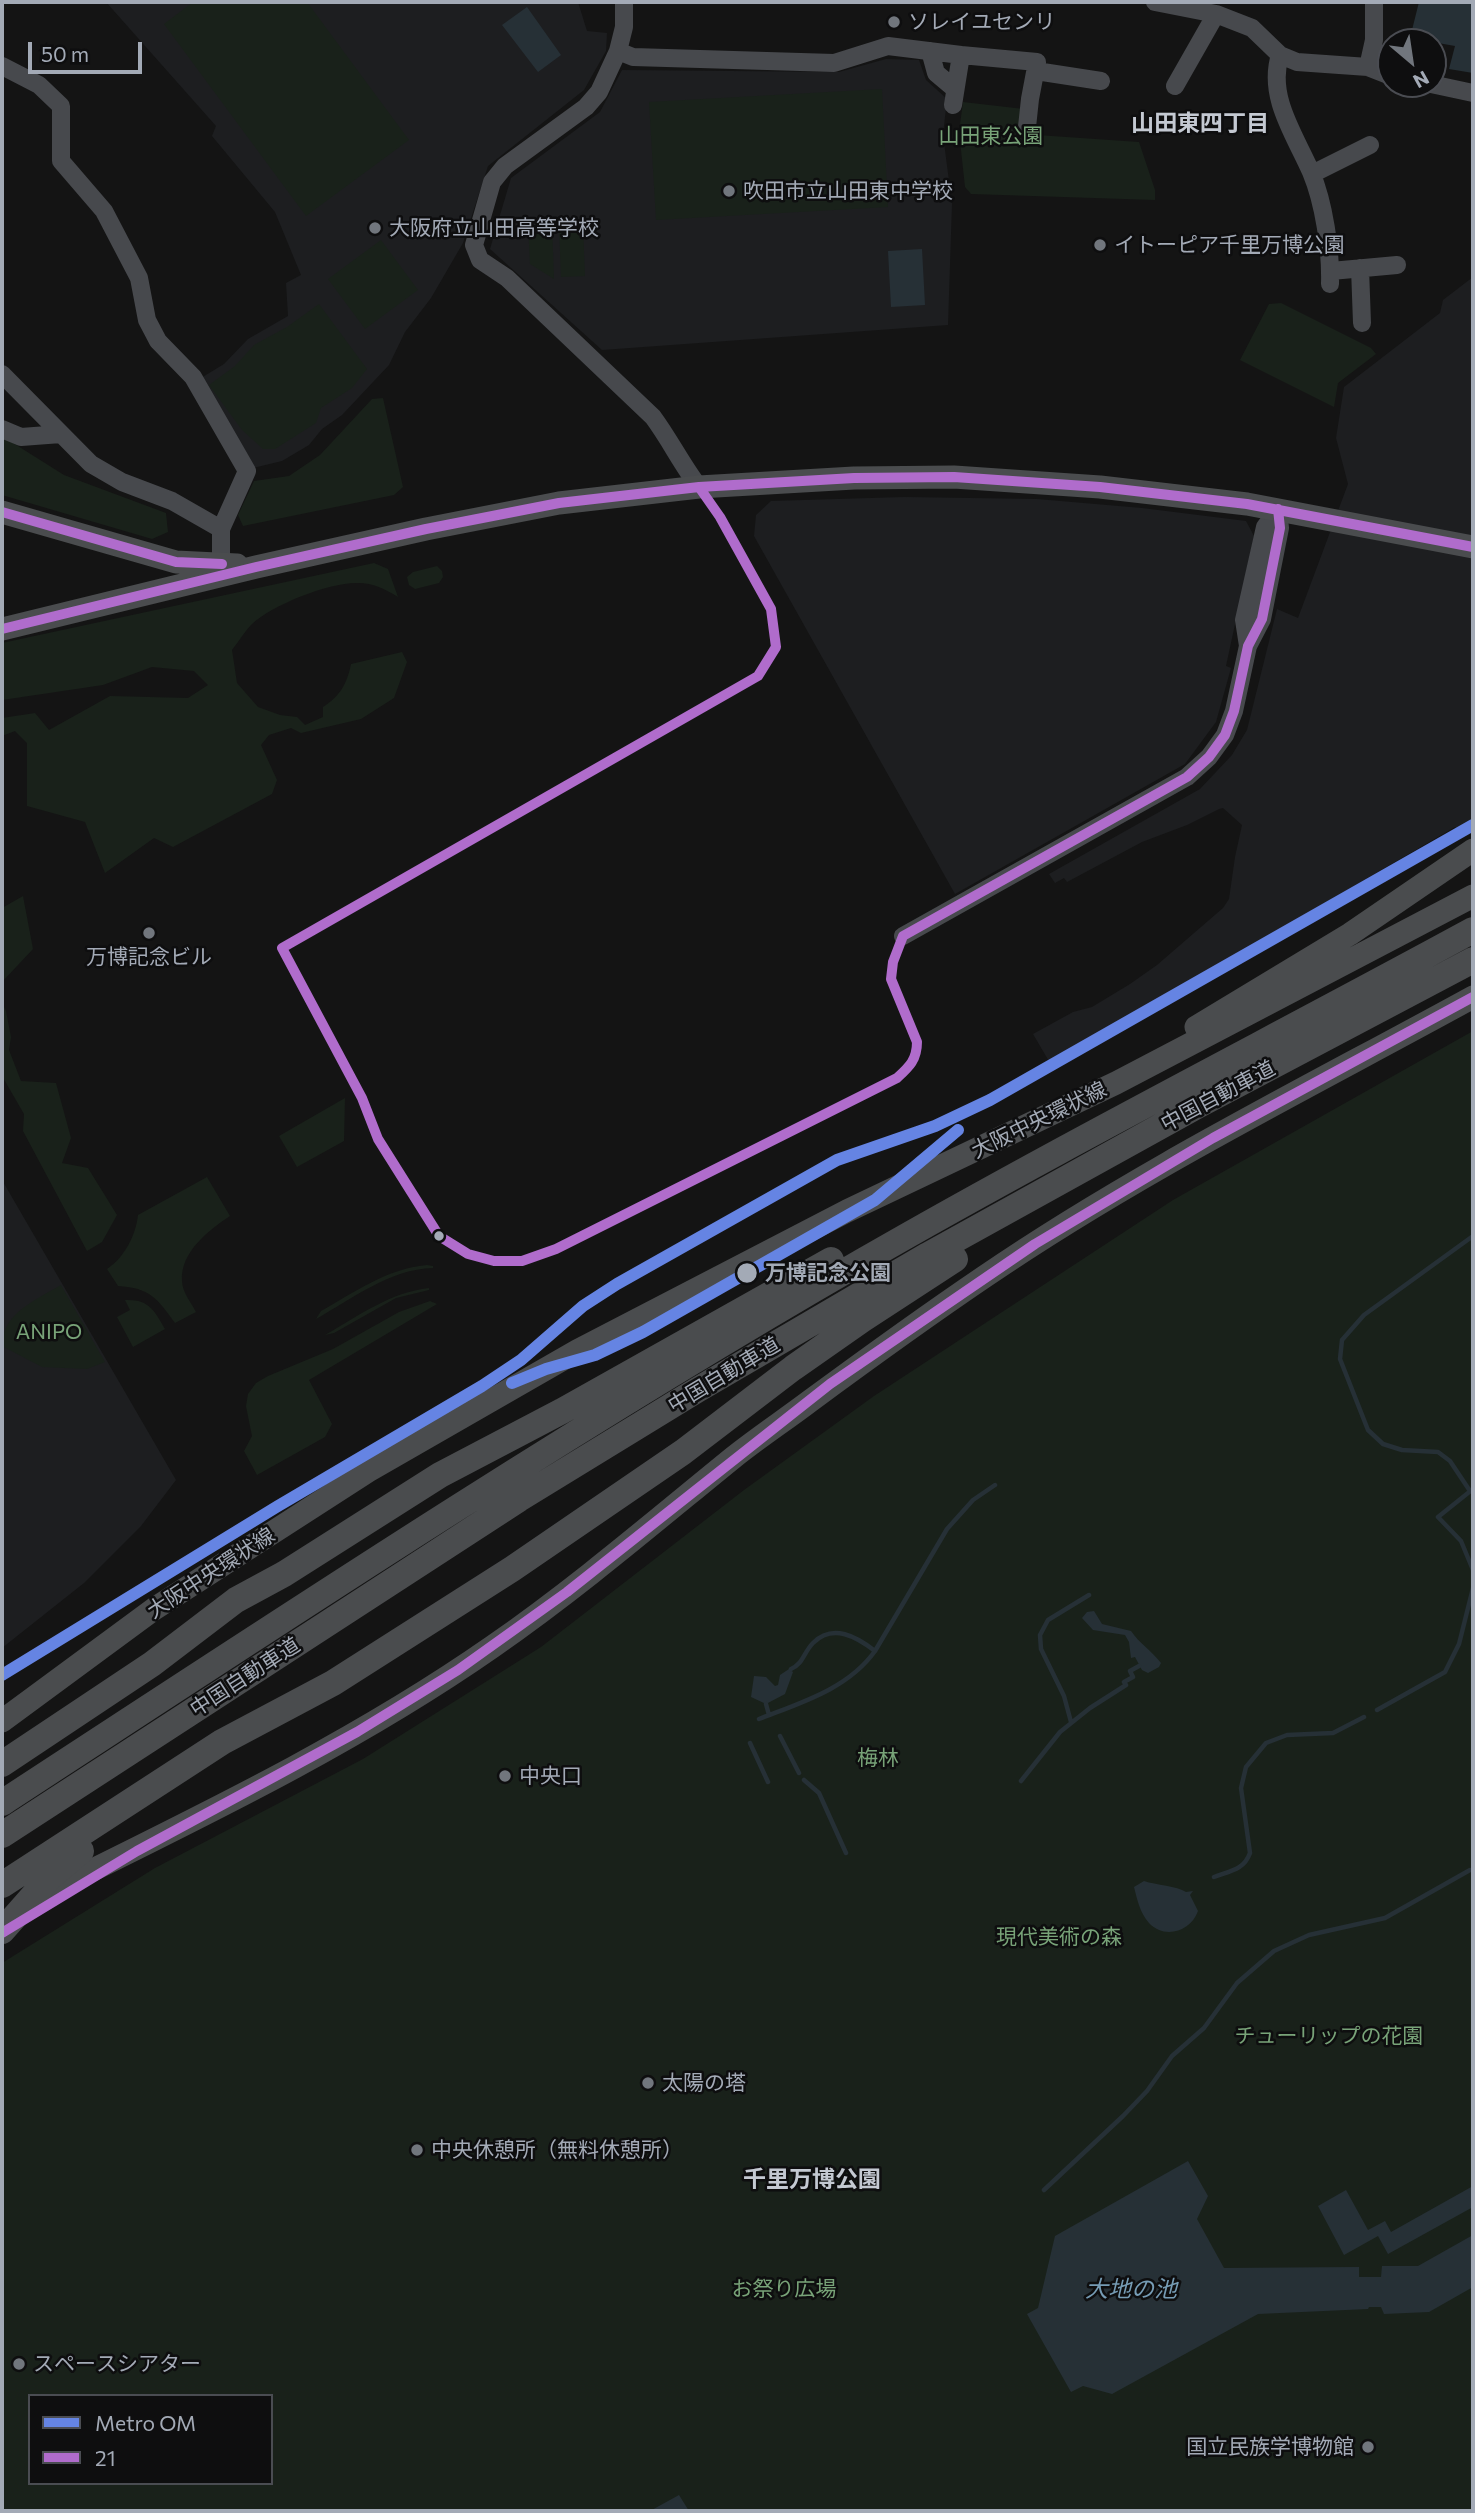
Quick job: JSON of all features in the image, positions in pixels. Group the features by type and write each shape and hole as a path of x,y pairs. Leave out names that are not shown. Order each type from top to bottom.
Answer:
{"highway":[{"name":"中国自動車道","path":"2,1803 399,1545 640,1393 861,1262 1180,1086 1473,930"},
{"name":"中国自動車道","path":"2,1835 519,1499 697,1390 928,1255 1199,1105 1473,960"},
{"path":"2,1764 152,1664 236,1600 284,1574 440,1475 562,1411 910,1216 1088,1127 1180,1086"},
{"path":"2,1932 49,1878 79,1852 231,1755 333,1683 595,1514 683,1452 793,1368 905,1291 1160,1134 1199,1105"},
{"path":"2,1856 124,1773 329,1622"},
{"path":"2,1885 222,1742 333,1683"},
{"path":"2,1791 85,1749"}],"main road":[{"path":"2,629 256,567 559,503 699,487 854,478 954,477 1100,487 1278,509 1473,547"},
{"path":"2,512 176,562 256,567"},
{"path":"1116,1083 1172,1042 1360,927 1473,850"},
{"name":"大阪中央環状線","path":"2,1721 154,1609 368,1471 480,1405 742,1264 857,1206 1116,1083 1473,896"},
{"path":"2,1915 179,1826 346,1738 413,1699 494,1646 613,1557 737,1454 881,1347 1040,1240 1236,1125 1473,997"},
{"path":"2,1932 179,1826"}],"street":[{"path":"624,2 624,27 618,51 599,92 586,107 505,166 492,183 474,245 480,260 508,278 653,417 699,487"},
{"path":"1155,2 1216,14 1252,28 1280,55 1297,62 1368,67 1377,71"},
{"path":"1368,67 1374,40 1374,2"},
{"path":"1175,86 1216,14"},
{"path":"618,51 634,58 834,63 888,46 1038,62 1027,127"},
{"path":"930,51 936,73 954,97 961,55"},
{"path":"1280,55 1276,70 1281,106 1312,174 1325,227 1330,277 1360,268 1397,265"},
{"path":"2,66 39,85 61,106 61,161 104,211 139,278 146,320 158,341 193,377 247,471 221,529 221,564"},
{"path":"1036,71 1074,70 1101,81"},
{"path":"1447,87 1473,93"},
{"path":"1312,174 1370,145"},
{"path":"1360,268 1362,323"},
{"path":"2,374 91,464 122,482 172,501 221,529"},
{"path":"2,429 21,437 61,434"},
{"path":"903,936 1187,777 1209,757 1225,735 1234,711 1248,646 1244,620 1265,527 1278,509"}],"shaded area":[{"name":"大阪府立山田高等学校","path":"106,2 578,2 587,31 607,33 606,51 584,90 488,166 463,243 431,298 405,332 389,365 342,415 322,429 309,445 282,461 253,468 201,378 224,364 248,339 288,316 286,283 301,275 275,212 212,136 216,126"},
{"name":"吹田市立山田東中学校","path":"886,59 919,60 926,80 947,99 943,135 952,204 948,325 602,350 490,249 511,178 600,112 622,70 839,72"},
{"path":"1473,277 1473,819 1050,1063 1033,1034 1073,1012 1092,1007 1130,984 1157,965 1223,908 1229,899 1242,825 1223,808 1219,809 1187,825 1142,842 1067,882 1064,878 1055,883 1049,874 1200,789 1232,755 1247,730 1277,609 1298,618 1348,484 1336,438 1344,387 1440,313 1443,300"},
{"path":"904,497 1037,499 1142,508 1246,521 1254,536 1226,666 1231,668 1216,722 1185,764 955,894 754,536 756,515 771,501"},
{"path":"2,1180 176,1480 141,1526 84,1583 2,1648"}],"green space":[{"path":"193,2 307,2 409,140 306,216 164,24"},
{"path":"882,89 888,207 656,220 649,102"},
{"name":"山田東公園","path":"963,102 1024,109 1023,134 1139,142 1155,190 1155,200 971,194 965,187 959,132"},
{"path":"552,224 554,279 530,264 528,225"},
{"path":"583,225 585,276 561,277 559,226"},
{"path":"381,240 418,290 365,329 328,279"},
{"path":"1281,303 1371,348 1376,354 1338,383 1334,407 1240,360 1269,304"},
{"path":"319,304 367,369 352,388 321,408 316,423 275,449 263,449 242,430 209,385 235,366 254,345 287,327"},
{"path":"383,398 403,487 394,495 243,526 238,515 254,481 289,476 320,455 372,399"},
{"path":"2,436 64,475 166,513 168,532 152,539 2,495"},
{"path":"374,563 388,569 398,597 379,587 363,583 332,586 273,609 249,627 232,650 237,683 258,707 280,715 297,717 305,725 323,717 323,707 342,689 351,664 402,652 407,662 394,698 361,719 301,733 291,728 269,735 261,745 277,780 272,794 173,847 154,838 105,873 85,822 27,806 27,743 15,731 2,736 2,718 35,713 49,730 110,696 188,698 208,685 194,671 152,667 103,685 2,700 2,643"},
{"path":"437,566 443,577 439,583 415,589 409,585 407,577 413,572"},
{"path":"23,896 33,949 2,982 2,908"},
{"path":"2,1003 11,1037 9,1050 21,1081 56,1083 71,1138 62,1163 88,1168 117,1215 102,1242 87,1251 23,1131 24,1114 2,1076"},
{"path":"1473,1031 1473,2511 2,2511 2,1963 155,1868 363,1759 541,1647 744,1490 874,1396 1173,1200"},
{"path":"345,1098 344,1141 297,1167 279,1136"},
{"path":"207,1177 230,1216 205,1235 191,1251 183,1270 182,1285 196,1312 175,1323 152,1296 138,1289 118,1286 107,1269 119,1259 128,1245 138,1215"},
{"path":"427,1265 433,1268 387,1279 316,1319 321,1311 371,1282 398,1271"},
{"name":"ANIPO","path":"61,1285 105,1362 87,1369 42,1367 2,1346 8,1325 14,1316 31,1302"},
{"path":"429,1288 396,1298 334,1333 325,1335 401,1294"},
{"path":"125,1300 140,1301 150,1307 165,1329 133,1347 117,1317 130,1310"},
{"path":"430,1301 437,1304 309,1380 332,1424 325,1437 257,1475 244,1451 252,1436 246,1406 248,1394 256,1383 333,1349 399,1312"}],"water":[{"path":"1419,2 1473,2 1473,73 1449,69 1455,46 1447,45 1447,28 1412,28"},
{"path":"527,7 561,55 538,72 502,25"},
{"path":"922,249 925,305 891,307 888,251"},
{"path":"1094,1611 1102,1624 1131,1631 1161,1663 1159,1667 1148,1673 1142,1670 1135,1657 1131,1658 1129,1642 1125,1635 1093,1630 1082,1618 1087,1612"},
{"path":"789,1669 793,1672 785,1694 766,1704 751,1697 754,1676 766,1677 775,1686 778,1685 780,1675"},
{"path":"1144,1881 1186,1892 1193,1891 1190,1895 1198,1911 1195,1918 1177,1931 1155,1928 1143,1915 1134,1887"},
{"name":"大地の池","path":"1188,2161 1208,2196 1197,2219 1224,2268 1359,2267 1359,2277 1381,2277 1382,2266 1418,2266 1473,2235 1473,2287 1429,2312 1384,2314 1381,2307 1369,2307 1258,2314 1112,2394 1083,2386 1071,2392 1027,2314 1038,2308 1055,2236"},
{"path":"1473,2186 1473,2207 1388,2254 1378,2236 1344,2255 1318,2206 1346,2190 1368,2230 1385,2221 1391,2232"},
{"path":"679,2495 689,2511 650,2511"}],"waterway":[{"path":"1470,1491 1450,1461 1438,1452 1402,1450 1383,1444 1368,1430 1340,1359 1342,1340 1364,1315 1473,1236"},
{"path":"759,1719 822,1693 864,1664 875,1651 947,1529 973,1500 995,1485"},
{"path":"1473,1489 1438,1517 1461,1541 1473,1570"},
{"path":"1377,1710 1445,1672 1459,1644 1473,1588"},
{"path":"1071,1722 1064,1696 1041,1649 1040,1635 1048,1620 1089,1595"},
{"path":"791,1669 798,1664 813,1643 829,1634 845,1634 875,1651"},
{"path":"1021,1781 1060,1732 1090,1708 1126,1685 1124,1682 1133,1677 1130,1671 1139,1666"},
{"path":"766,1704 769,1715"},
{"path":"1214,1877 1240,1866 1250,1853 1241,1788 1246,1767 1266,1743 1287,1735 1333,1733 1364,1717"},
{"path":"780,1736 799,1773"},
{"path":"750,1743 768,1782"},
{"path":"804,1780 819,1793 846,1853"},
{"path":"1044,2190 1123,2116 1147,2091 1172,2056 1204,2028 1237,1983 1274,1951 1309,1935 1385,1918 1470,1870"}],"metro line":[{"name":"OM","path":"2,1675 278,1506 482,1386 521,1360 583,1306 617,1284 837,1160 935,1126 990,1100 1473,825"},
{"name":"OM","path":"512,1383 546,1369 595,1355 643,1332 875,1200 958,1130"}],"transit line":[{"name":"21","path":"2,629 256,567 559,503 699,487 854,478 954,477 1100,487 1247,504 1473,547"},
{"name":"21","path":"699,487 720,517 771,609 776,647 758,676 282,948 362,1098 378,1139 439,1236 468,1254 494,1261 522,1261 556,1249 897,1078 912,1063 917,1042 891,979 893,962 903,936 1187,777 1209,757 1225,735 1234,711 1248,646 1262,619 1280,528 1278,509"},
{"name":"21","path":"2,512 176,562 222,564"},
{"name":"21","path":"2,1933 137,1851 357,1732 458,1670 567,1592 830,1384 1035,1244 1213,1138 1473,997"}],"place":[{"name":"ソレイユセンリ","path":"894,22"},
{"name":"吹田市立山田東中学校","path":"729,191"},
{"name":"大阪府立山田高等学校","path":"375,228"},
{"name":"イトーピア千里万博公園","path":"1100,245"},
{"name":"万博記念ビル","path":"149,933"},
{"name":"万博記念公園","path":"747,1273"},
{"name":"中央口","path":"505,1776"},
{"name":"太陽の塔","path":"648,2083"},
{"name":"中央休憩所（無料休憩所）","path":"417,2150"},
{"name":"スペースシアター","path":"19,2364"},
{"name":"国立民族学博物館","path":"1368,2447"}],"district":[{"name":"山田東四丁目","path":"1200,123"},
{"name":"千里万博公園","path":"812,2179"}],"park label":[{"name":"梅林","path":"878,1758"},
{"name":"現代美術の森","path":"1059,1937"},
{"name":"チューリップの花園","path":"1329,2036"},
{"name":"お祭り広場","path":"784,2289"}]}
